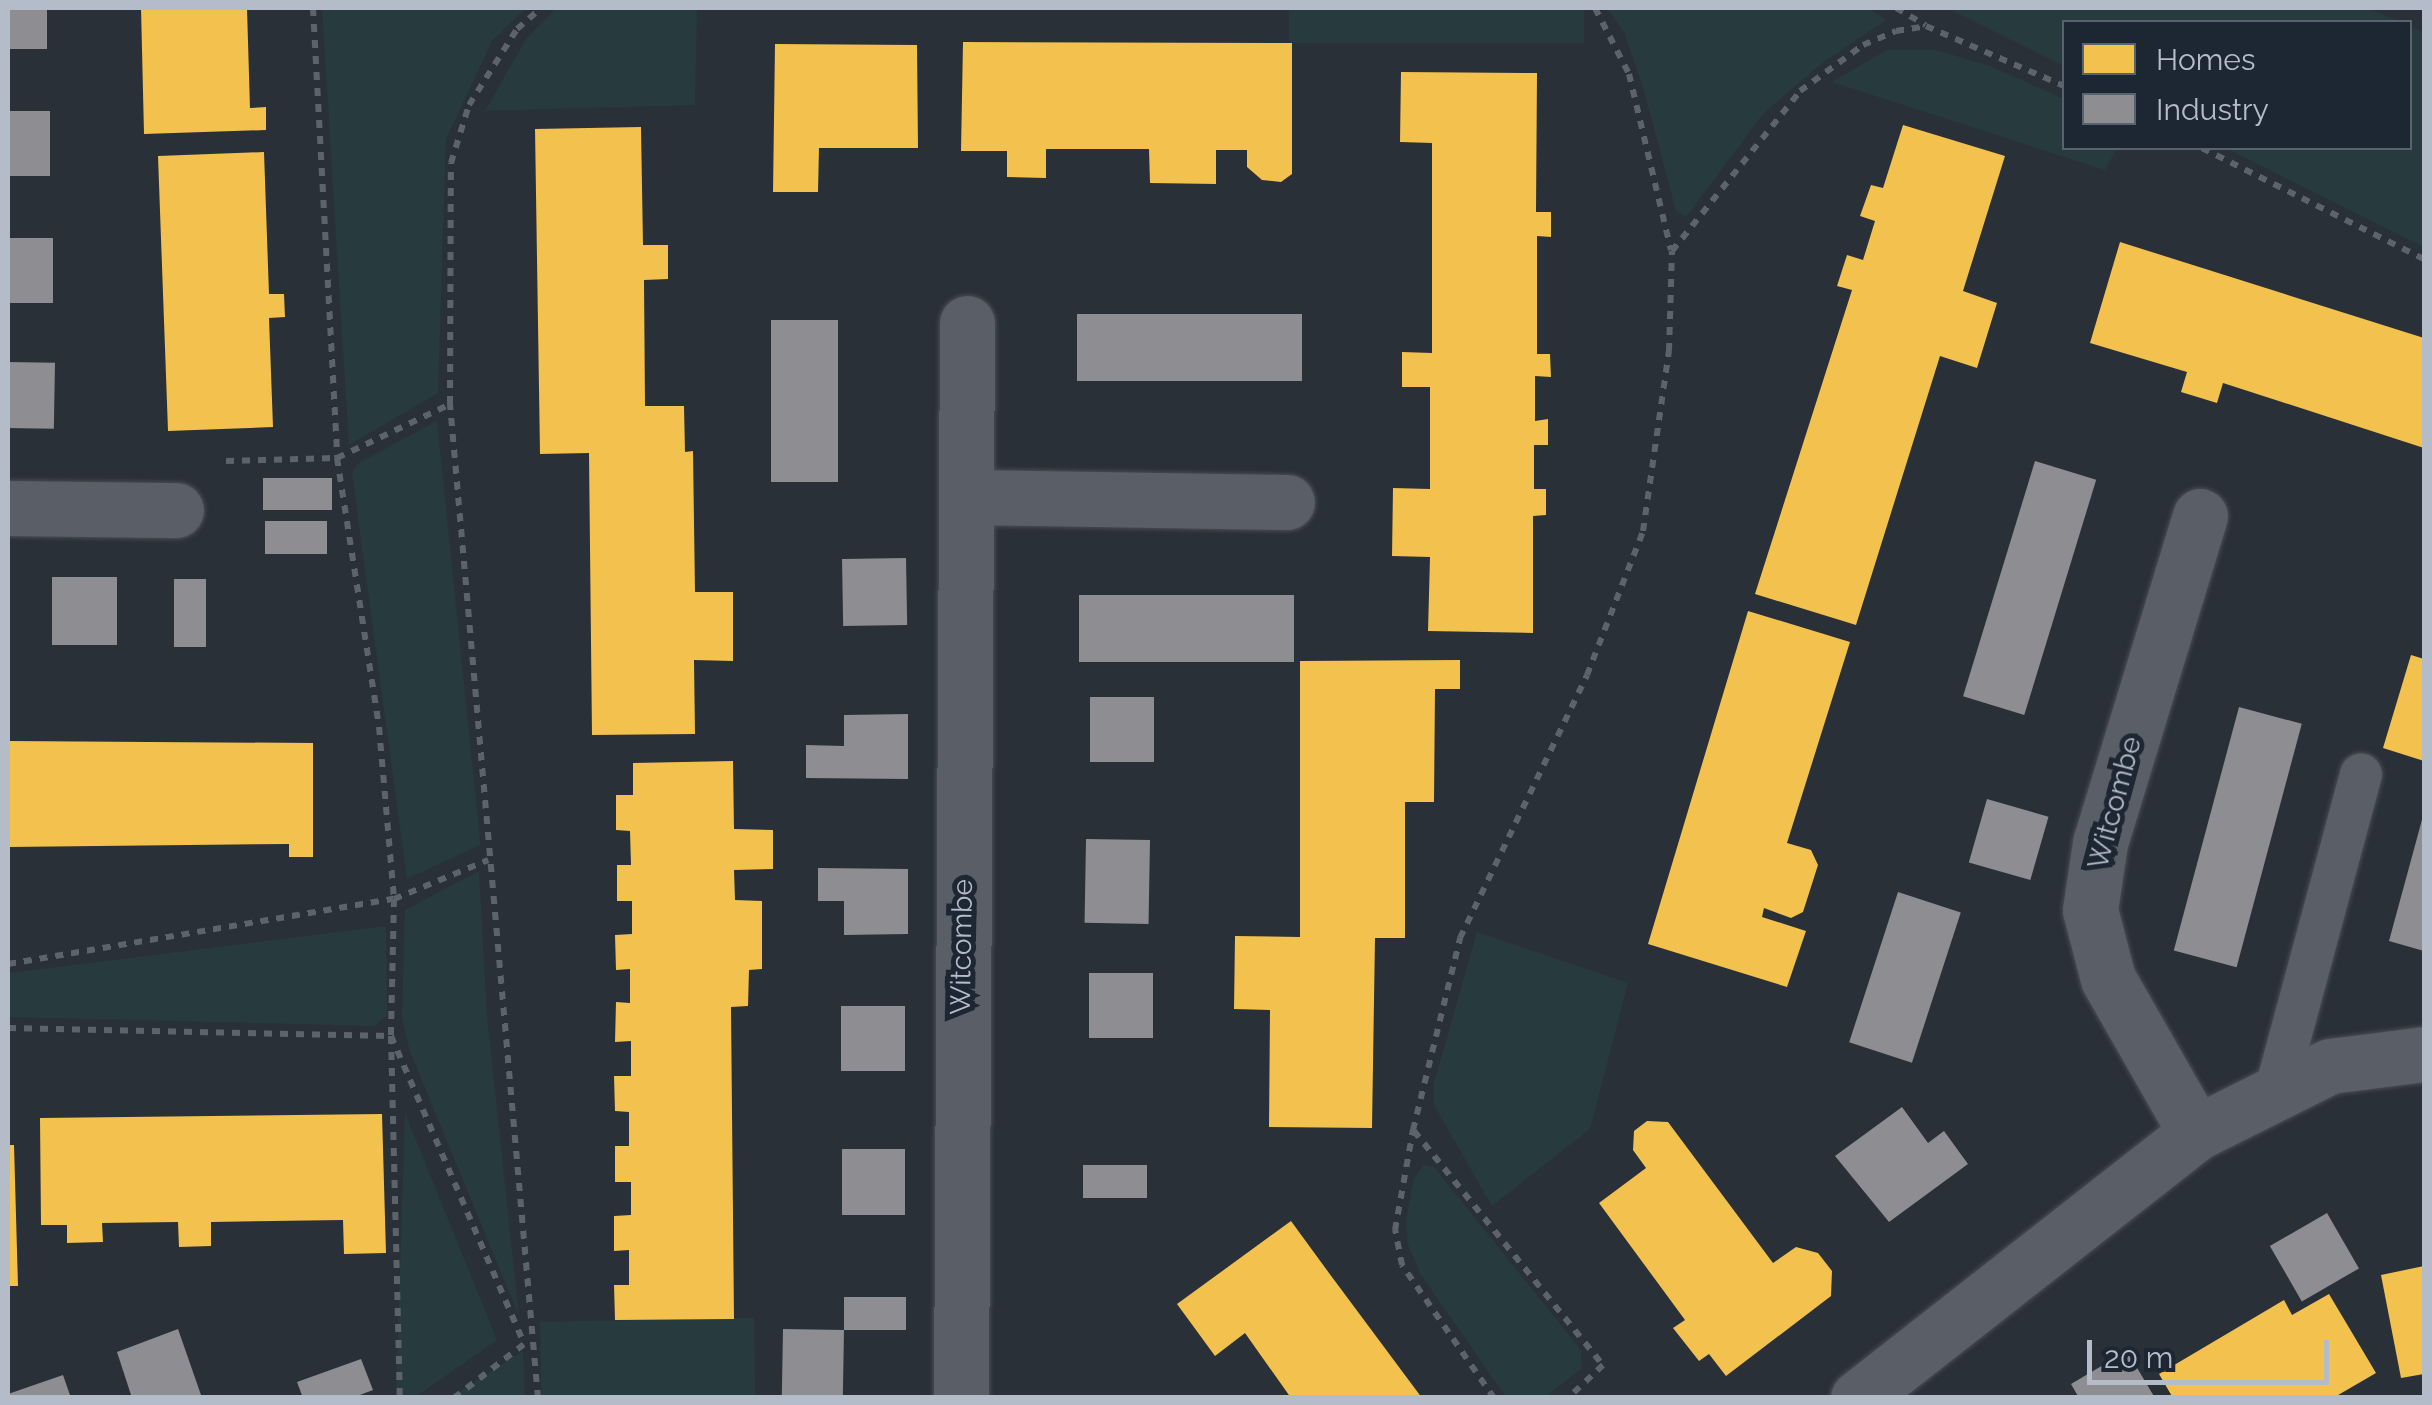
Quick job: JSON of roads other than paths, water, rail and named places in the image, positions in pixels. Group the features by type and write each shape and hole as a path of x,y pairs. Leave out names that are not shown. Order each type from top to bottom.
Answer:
{"street":[{"name":"Witcombe","path":"961,1398 967,323"},
{"path":"967,497 1287,502"},
{"path":"8,508 176,510"},
{"name":"Witcombe","path":"2196,1133 2108,978 2090,910 2100,843 2200,516"},
{"path":"1858,1398 2196,1133 2330,1066 2424,1054"}],"lane":[{"path":"2276,1093 2361,774"}]}
